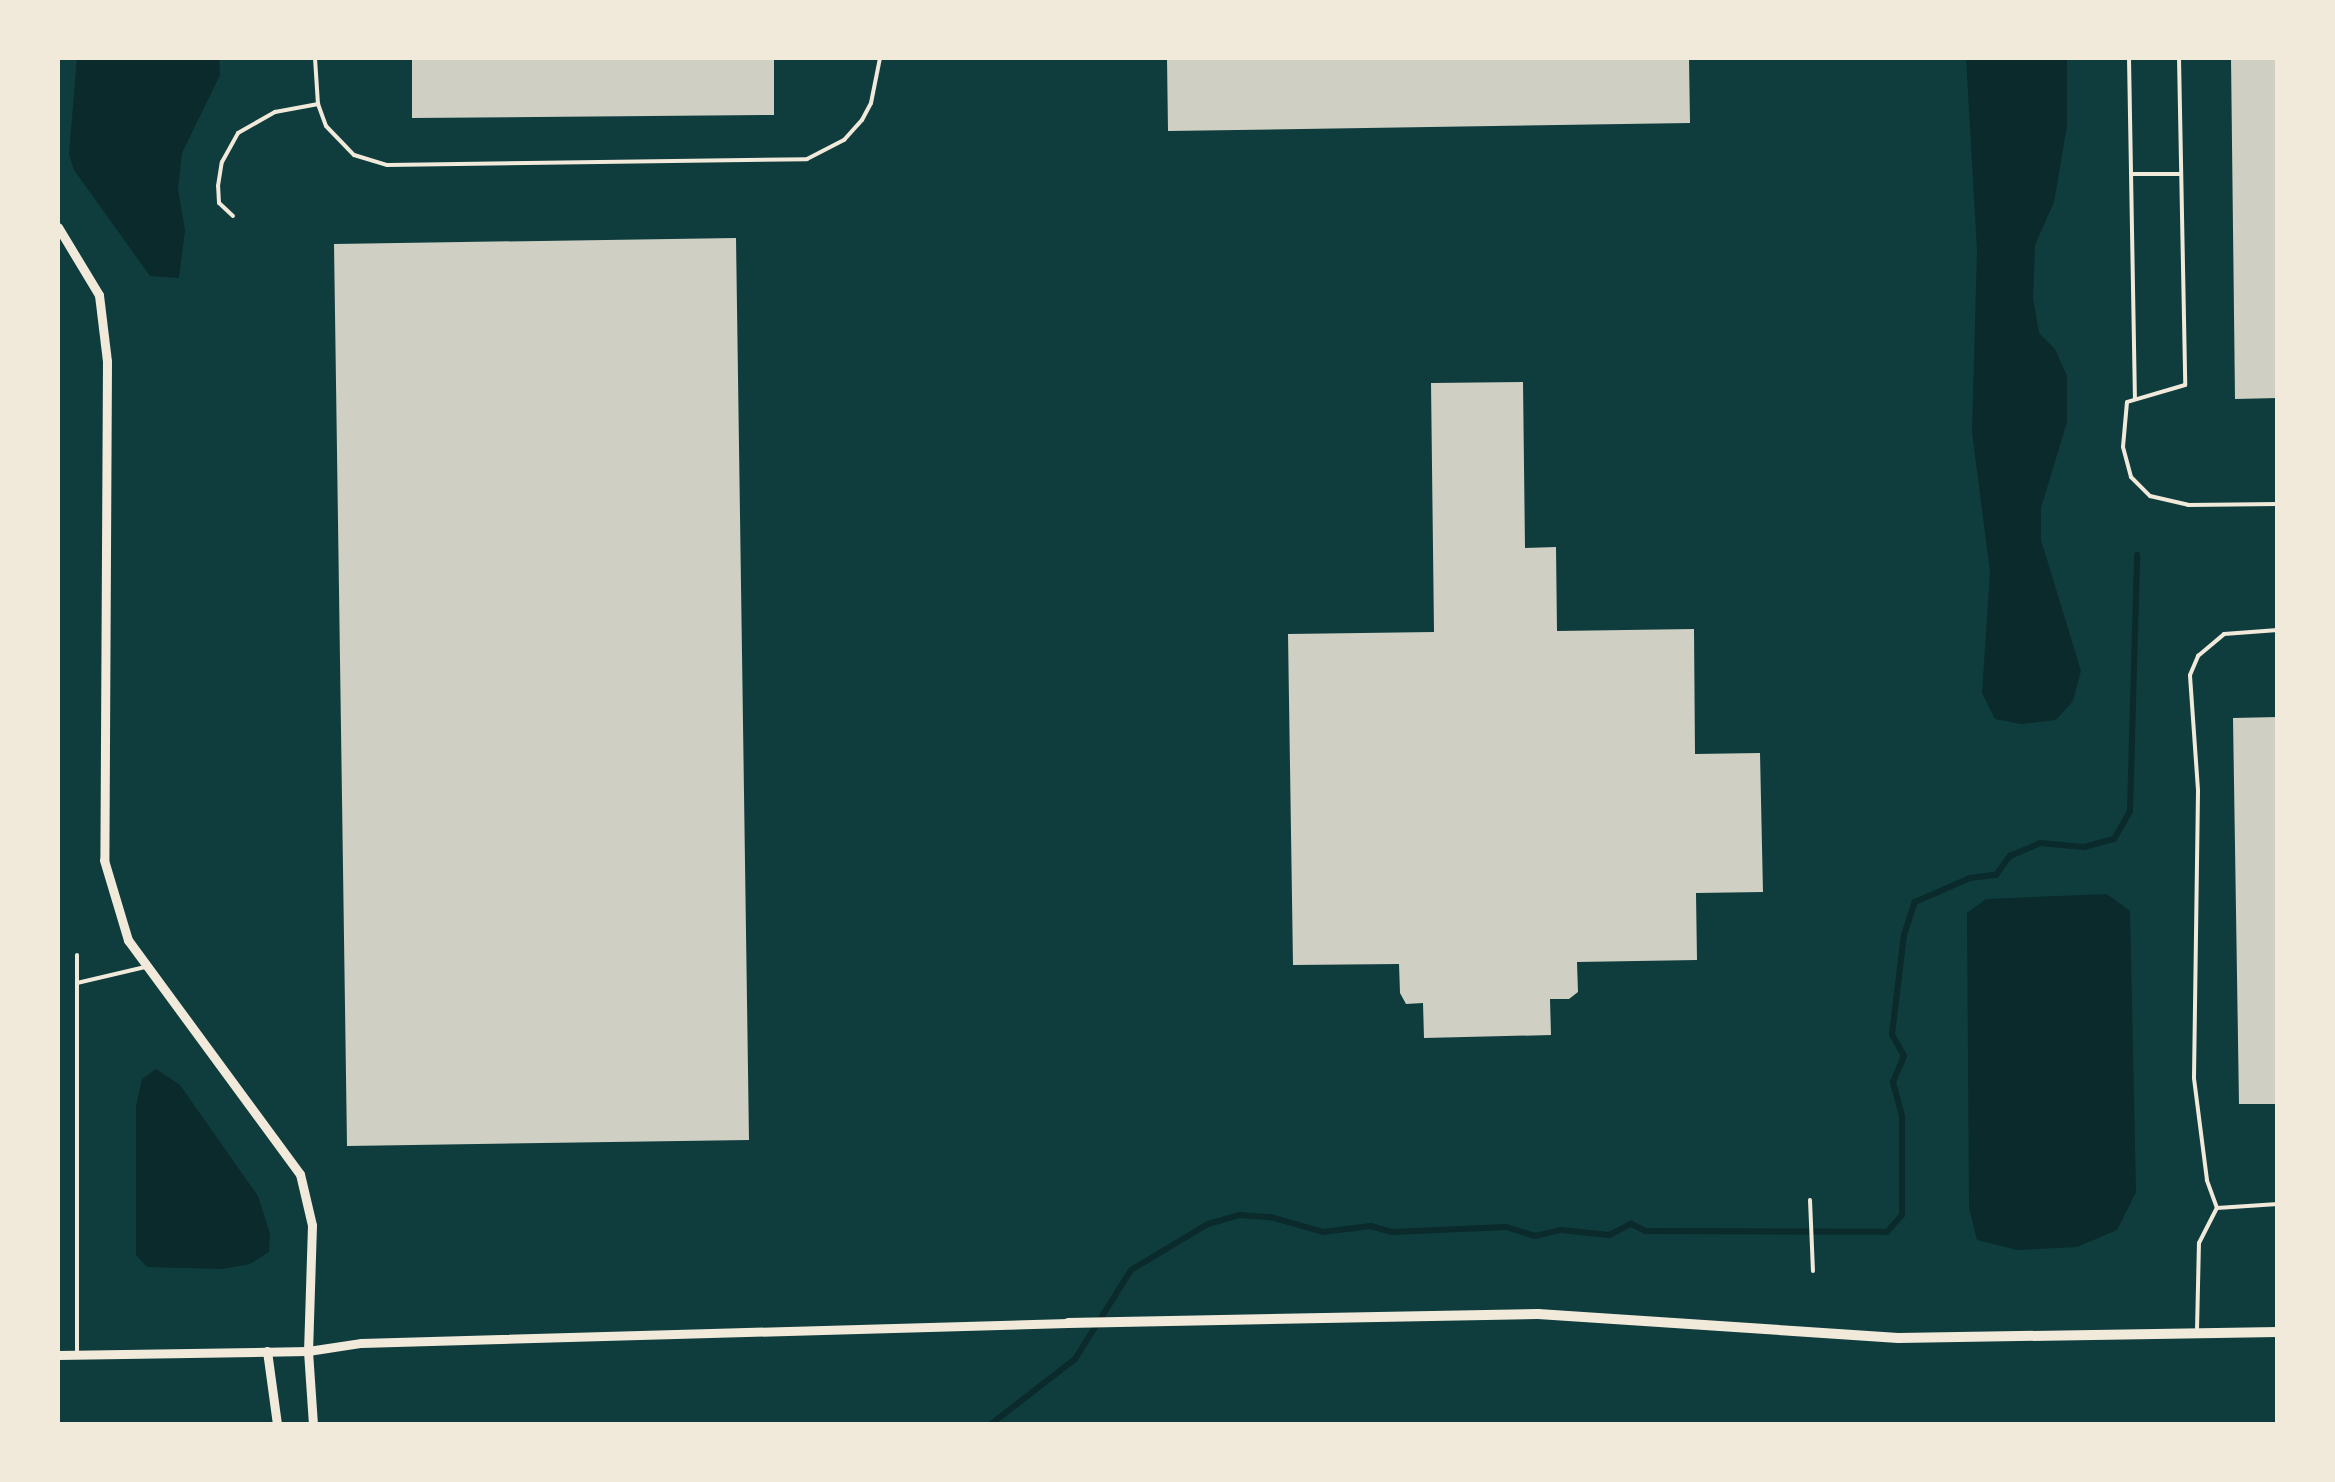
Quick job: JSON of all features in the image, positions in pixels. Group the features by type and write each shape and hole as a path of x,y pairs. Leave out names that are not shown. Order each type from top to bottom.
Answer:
{"street":[{"path":"58,227 100,295 104,334 104,860 128,940 300,1174 312,1226 308,1351 313,1424"},
{"path":"58,1355 308,1351 380,1342 1130,1321 1538,1314 1840,1337 2278,1332"},
{"path":"267,1351 277,1424"}],"lane":[{"path":"315,58 318,104 326,126 343,147 370,162 387,164 788,162 822,152 854,131 871,103 880,58"},
{"path":"2130,58 2135,400"},
{"path":"2180,58 2185,384 2127,402 2123,448 2130,477 2150,496 2188,506 2278,504"},
{"path":"232,216 220,203 218,186 222,162 238,132 275,112 318,104"},
{"path":"2132,174 2182,174"},
{"path":"2197,1333 2199,1243 2217,1208 2206,1180 2194,1078 2198,790 2190,675 2198,656 2224,634 2278,630"},
{"path":"77,955 77,1354"},
{"path":"77,983 146,966"},
{"path":"1810,1200 1813,1270"},
{"path":"2217,1208 2278,1204"}],"water":[{"path":"77,58 219,58 220,75 182,153 178,189 185,230 179,278 150,276 74,170 69,154"},
{"path":"1966,58 2067,58 2067,126 2054,202 2035,245 2033,298 2039,333 2055,349 2067,376 2067,422 2041,508 2041,540 2081,671 2073,701 2056,720 2021,724 1995,719 1982,693 1990,572 1972,432 1977,250"},
{"path":"2107,894 2130,911 2136,1192 2117,1230 2077,1247 2017,1250 1977,1240 1969,1208 1967,913 1986,899"},
{"path":"156,1069 180,1085 258,1196 270,1234 269,1252 250,1264 222,1269 147,1267 136,1255 136,1106 142,1079"}],"building":[{"path":"412,58 774,58 774,115 412,118"},
{"path":"1167,58 1689,58 1690,123 1168,131"},
{"path":"2231,58 2278,58 2278,398 2235,399"},
{"path":"736,238 749,1140 347,1146 334,244"},
{"path":"1523,382 1525,548 1556,547 1557,631 1694,629 1695,754 1760,753 1763,892 1696,893 1697,960 1577,962 1578,992 1569,999 1550,999 1551,1035 1424,1038 1423,1003 1406,1004 1400,993 1399,964 1293,965 1288,634 1434,632 1431,383"},
{"path":"2278,717 2278,1104 2239,1104 2233,718"}],"waterway":[{"path":"991,1424 1075,1359 1131,1270 1208,1224 1239,1215 1270,1217 1323,1232 1371,1226 1392,1232 1506,1227 1535,1236 1561,1230 1609,1235 1631,1224 1646,1231 1887,1232 1902,1215 1902,1116 1893,1082 1904,1056 1892,1034 1904,935 1915,902 1970,878 1996,875 2010,856 2040,843 2084,847 2114,839 2130,811 2137,555"}]}
